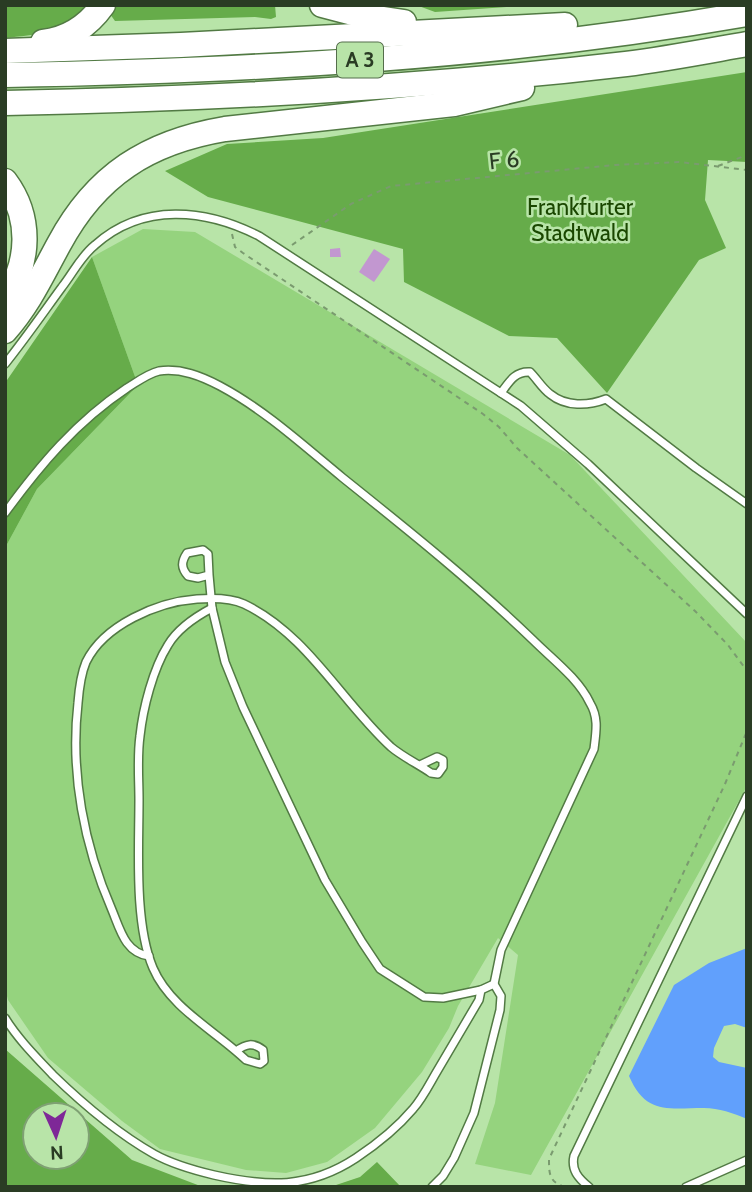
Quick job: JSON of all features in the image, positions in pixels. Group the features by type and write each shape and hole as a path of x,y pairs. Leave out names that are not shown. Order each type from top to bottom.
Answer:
{"highway":[{"path":"5,49 61,38 82,27 103,5"},
{"path":"322,5 385,20 485,30"},
{"name":"A 3","path":"5,75 158,71 375,59 533,45 747,14"},
{"path":"5,49 181,45 538,28 619,20 713,20"},
{"name":"A 3","path":"5,103 271,94 458,81 629,63 747,44"},
{"path":"5,331 29,301 59,243 89,198 123,166 159,146 225,129 454,104 629,63"},
{"path":"5,114 88,102"},
{"path":"5,181 18,202 25,236 23,262 16,282 5,299"}],"lane":[{"path":"5,365 78,263 92,247 119,227 150,216 171,214 207,216 234,225 259,236 521,406 588,464 747,614"},
{"path":"5,513 66,436 104,404 146,376 176,370 195,374 221,387 277,424 503,612 576,682 590,701 597,719 594,749 501,950 494,984 502,996 500,1010 474,1112 454,1158 443,1176 432,1187"},
{"path":"501,393 513,377 521,372 530,372 548,393 560,400 581,404 606,399 747,504"},
{"path":"209,575 198,578 188,576 183,570 182,561 187,553 203,550 208,554 212,604 225,662 278,784 325,880 380,969 424,997 443,998 481,990 494,984"},
{"path":"149,956 139,955 125,940 104,893 84,826 77,776 75,727 79,692 85,665 96,645 123,623 145,612 181,602 198,599 212,604"},
{"path":"236,1051 181,1006 163,986 149,956 139,858 140,736 154,676 168,645 180,630 212,604 227,600 242,603 303,647 349,703 393,748 420,765"},
{"path":"589,1187 572,1165 574,1156 747,796"},
{"path":"5,1018 38,1060 74,1095 117,1129 155,1154 193,1170 231,1179 267,1184 288,1183 312,1179 336,1169 376,1144 400,1123 415,1107 426,1089 479,1000 481,990"},
{"path":"686,1187 747,1160"}],"path":[{"path":"717,167 747,155"},
{"name":"F 6","path":"283,252 351,204 391,186 615,164 679,162 747,170"},
{"path":"234,225 232,235 235,247 484,414 499,427 517,448 695,611 728,645 747,671"},
{"path":"565,1187 556,1184 549,1175 549,1159 725,784 747,731"}],"green space":[{"path":"5,5 86,5 70,22 61,27 39,34 5,38"},
{"path":"114,5 275,5 276,17 115,21 110,14"},
{"path":"416,5 534,5 435,12"},
{"name":"Frankfurter Stadtwald","path":"747,72 747,162 708,160 705,200 726,248 699,260 607,393 557,338 509,336 404,282 403,249 208,197 165,171 227,144 323,138"},
{"path":"143,229 195,232 570,455 747,643 747,786 531,1175 475,1164 495,1103 518,955 498,938 422,1072 375,1128 327,1162 286,1173 246,1170 160,1149 122,1121 48,1058 8,1000 5,988 5,548 37,489 138,385 92,257"},
{"path":"92,257 138,385 37,489 5,548 5,383"},
{"path":"5,1049 64,1101 21,1101 21,1171 91,1171 91,1124 132,1160 203,1187 5,1187"},
{"path":"377,1162 401,1187 330,1187 360,1177"}],"water":[{"path":"747,948 747,1028 735,1024 724,1026 713,1057 719,1062 747,1068 747,1119 715,1109 669,1108 651,1103 636,1089 629,1076 674,985 709,963"}],"building":[{"path":"340,248 341,257 330,257 330,249"},
{"path":"374,249 390,259 374,282 359,272"}]}
